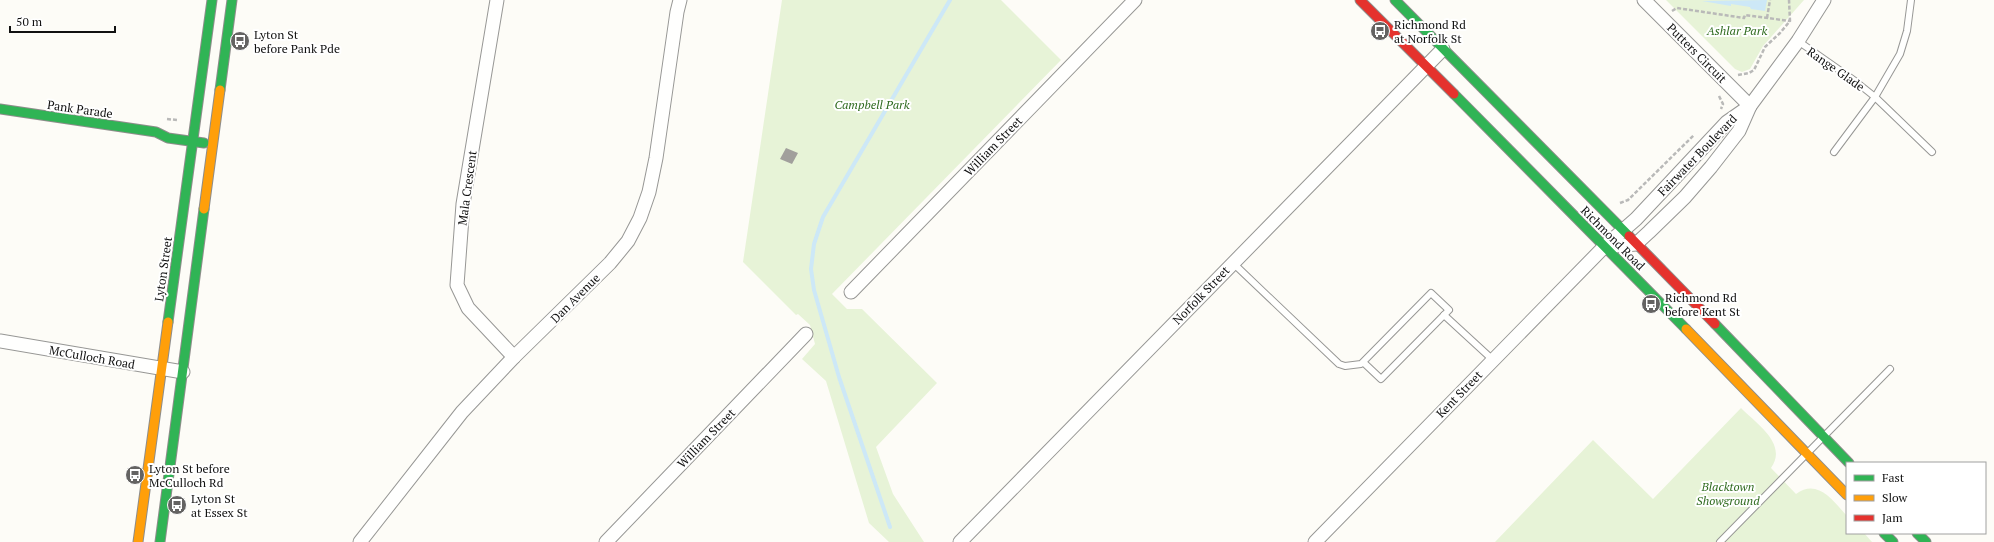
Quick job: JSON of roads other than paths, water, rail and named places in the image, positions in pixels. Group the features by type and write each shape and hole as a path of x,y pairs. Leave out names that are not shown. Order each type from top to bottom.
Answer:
{"main road":[{"name":"Lyton Street","path":"138,542 212,0"},
{"path":"160,542 232,0"},
{"name":"Richmond Road","path":"1360,0 1846,494"},
{"name":"Richmond Road","path":"1395,0 1622,229 1848,462"},
{"name":"Pank Parade","path":"0,109 156,132 168,138 213,145"},
{"name":"Pank Parade","path":"156,132 180,126 197,110"},
{"path":"1885,534 1893,542"},
{"path":"1918,534 1926,542"}],"street":[{"name":"Mala Crescent","path":"497,0 463,204 457,285 468,308 514,357"},
{"name":"Dan Avenue","path":"360,542 462,412 514,357 610,263 628,241 640,218 649,192 656,158 680,0"},
{"name":"William Street","path":"851,292 1135,0"},
{"name":"Putters Circuit","path":"1644,0 1750,106"},
{"name":"Fairwater Boulevard","path":"1604,247 1622,229 1636,219 1727,122 1750,106 1798,42 1824,0"},
{"name":"Norfolk Street","path":"960,542 1443,49"},
{"path":"1604,247 1636,244 1685,197 1739,131 1750,106"},
{"name":"Kent Street","path":"1314,542 1604,247"},
{"name":"William Street","path":"606,542 806,334"},
{"name":"McCulloch Road","path":"0,341 183,372"}],"lane":[{"name":"Range Glade","path":"1834,152 1875,97 1900,54 1906,31 1911,0"},
{"name":"Range Glade","path":"1798,42 1855,81 1875,97"},
{"path":"1875,97 1932,152"},
{"path":"1233,263 1339,364 1358,365 1363,362 1431,293 1449,310 1381,379 1363,362"},
{"path":"1444,315 1493,360"},
{"path":"1720,542 1890,369"}],"water":[{"path":"1767,0 1765,11 1751,9 1750,7 1731,4 1731,6 1702,1"}],"waterway":[{"path":"890,527 839,377 814,290 811,269 814,244 823,217 950,0"}],"place":[{"name":"Richmond Rd at Norfolk St","path":"1380,31"},
{"name":"Lyton St before Pank Pde","path":"240,41"},
{"name":"Richmond Rd before Kent St","path":"1651,304"},
{"name":"Lyton St before McCulloch Rd","path":"135,475"},
{"name":"Lyton St at Essex St","path":"177,505"}],"park label":[{"name":"Ashlar Park","path":"1737,30"},
{"name":"Campbell Park","path":"872,104"},
{"name":"Blacktown Showground","path":"1728,493"}]}
